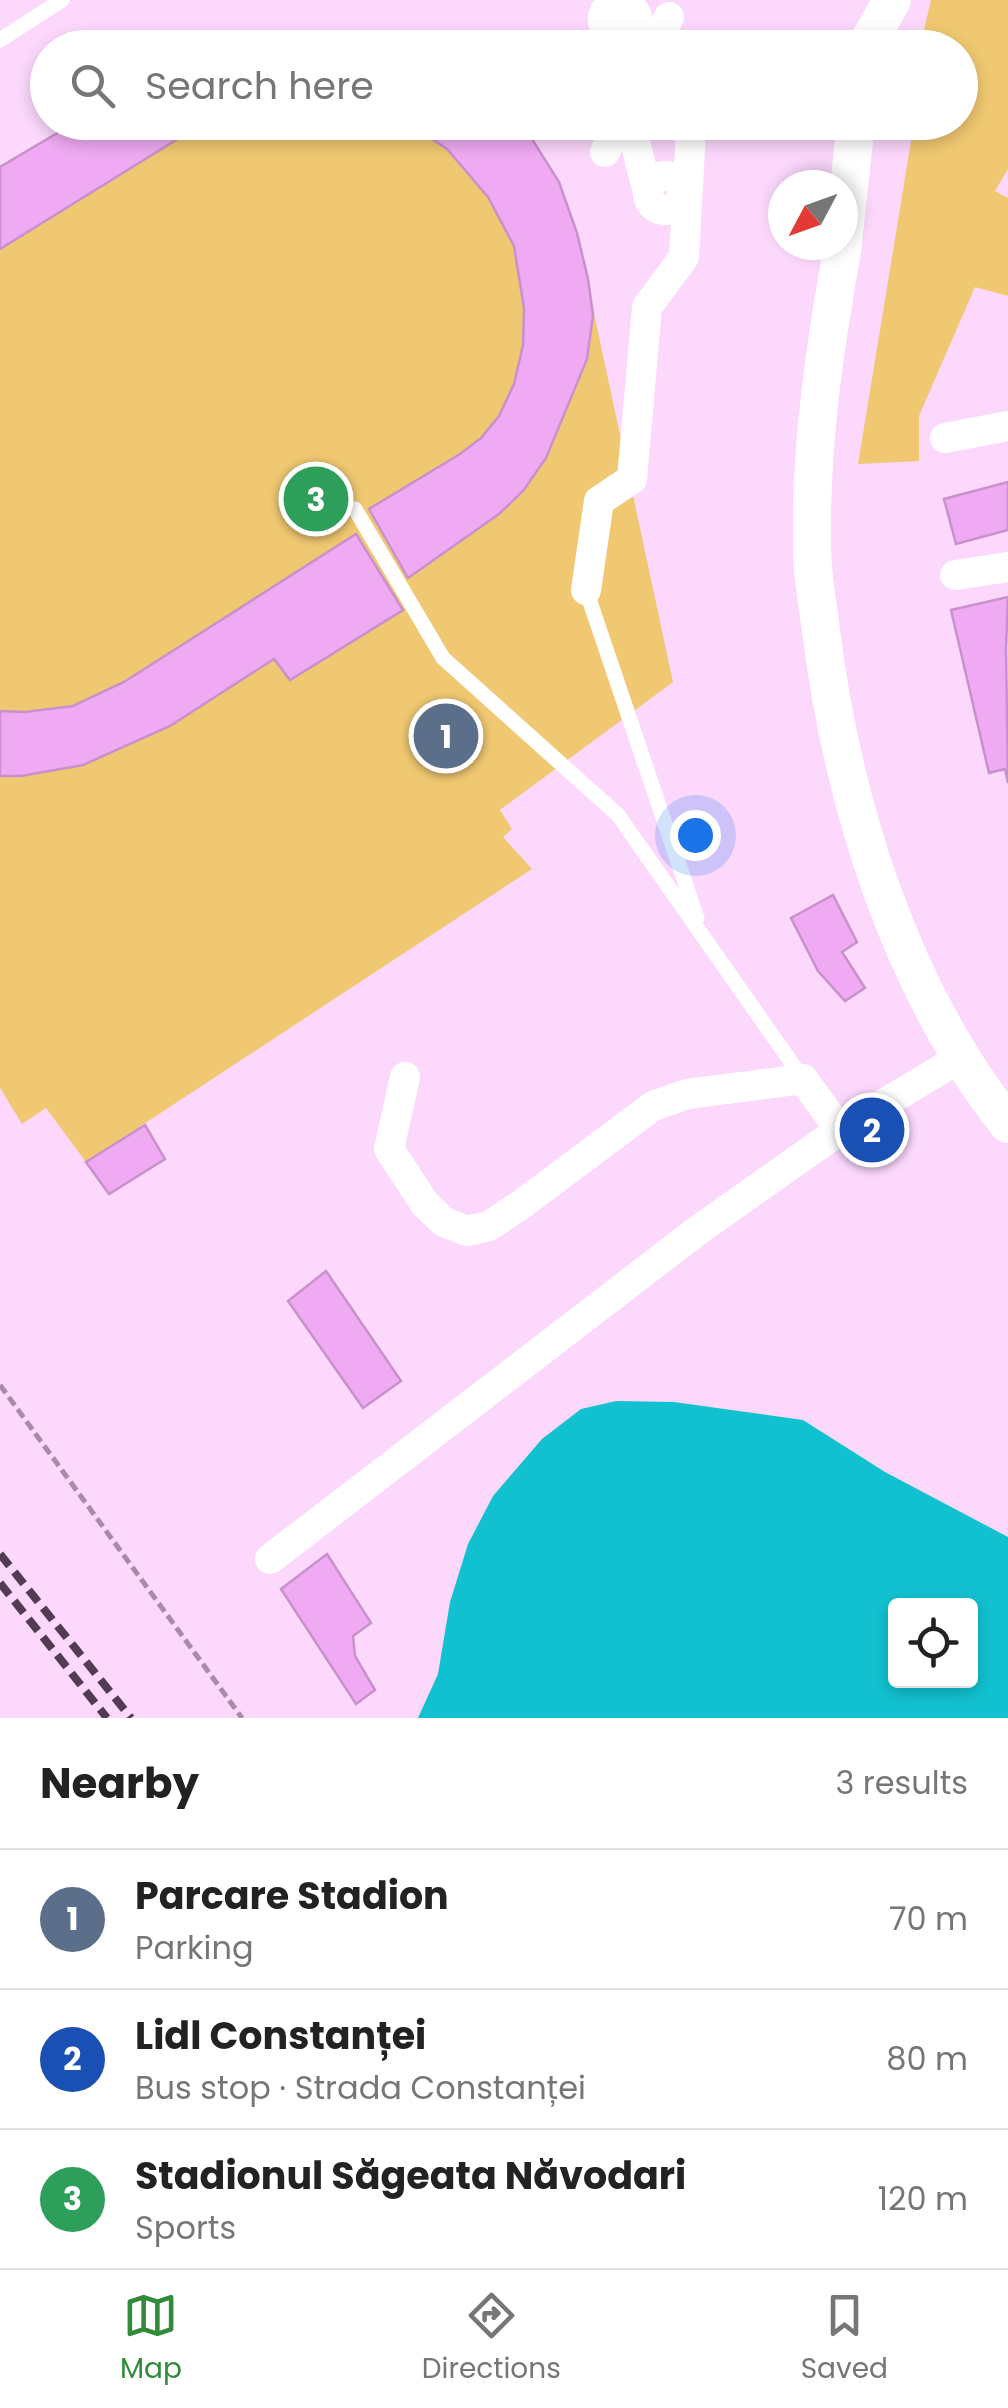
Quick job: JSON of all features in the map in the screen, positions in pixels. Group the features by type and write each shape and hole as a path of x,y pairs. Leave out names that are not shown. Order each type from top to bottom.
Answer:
{"street":[{"path":"862,0 865,30"},
{"path":"869,30 876,0"},
{"path":"875,30 892,0"},
{"path":"633,30 636,14 640,30"},
{"path":"593,30 602,17 607,30"},
{"path":"663,30 669,18"},
{"path":"605,152 611,140"},
{"path":"634,140 649,198 656,207 671,208 681,196 669,140"},
{"path":"586,590 600,501 632,479 646,307 684,257 691,140"},
{"path":"851,170 854,140"},
{"path":"840,260 827,337 812,479 812,553 829,693 846,771 900,934 960,1058 1008,1124"},
{"path":"946,438 1008,426"},
{"path":"955,575 1008,566"},
{"path":"270,1558 697,1231 840,1130 960,1058"},
{"path":"405,1077 390,1149 425,1204 444,1222 467,1232 489,1226 522,1204 653,1106 687,1094 803,1079 840,1130"}],"lane":[{"path":"0,40 62,0"},
{"path":"356,509 443,658 618,816 803,1079"},
{"path":"586,590 703,936"}],"path":[{"path":"0,1385 242,1718"}],"shaded area":[{"path":"931,0 1008,0 1008,169 995,191 1008,198 1008,296 975,287 919,416 919,461 858,464 911,140 978,140 978,30 924,30"},
{"path":"47,140 529,140 559,182 577,234 673,682 500,810 512,829 503,837 532,869 86,1162 46,1108 22,1124 0,1088 0,167"}],"water":[{"path":"616,1401 674,1402 803,1420 885,1472 1008,1537 1008,1718 418,1718 438,1674 450,1602 468,1544 493,1496 542,1439 581,1409"}],"building":[{"path":"46,140 176,140 0,249 0,167"},
{"path":"433,140 533,140 559,182 577,233 593,315 587,359 546,458 523,491 499,514 408,578 369,509 481,438 499,416 514,384 523,345 524,308 514,246 488,197 447,149"},
{"path":"1008,482 1008,530 956,544 944,499"},
{"path":"356,534 403,610 290,680 274,659 170,726 83,765 0,776 0,711 73,706 124,682"},
{"path":"1008,597 1008,783 1005,769 989,773 951,610"},
{"path":"833,895 857,942 842,952 865,988 845,1001 818,971 791,918"},
{"path":"145,1125 165,1159 109,1194 86,1162"},
{"path":"326,1271 401,1381 363,1408 288,1301"},
{"path":"327,1554 371,1623 353,1636 355,1656 375,1690 356,1704 281,1589"}],"railway":[{"path":"0,1554 131,1718"},
{"path":"0,1583 107,1718"}],"place":[{"name":"Stadionul Săgeata Năvodari","path":"316,499"},
{"name":"Parcare Stadion","path":"446,736"},
{"name":"Lidl Constanței","path":"872,1130"}]}
